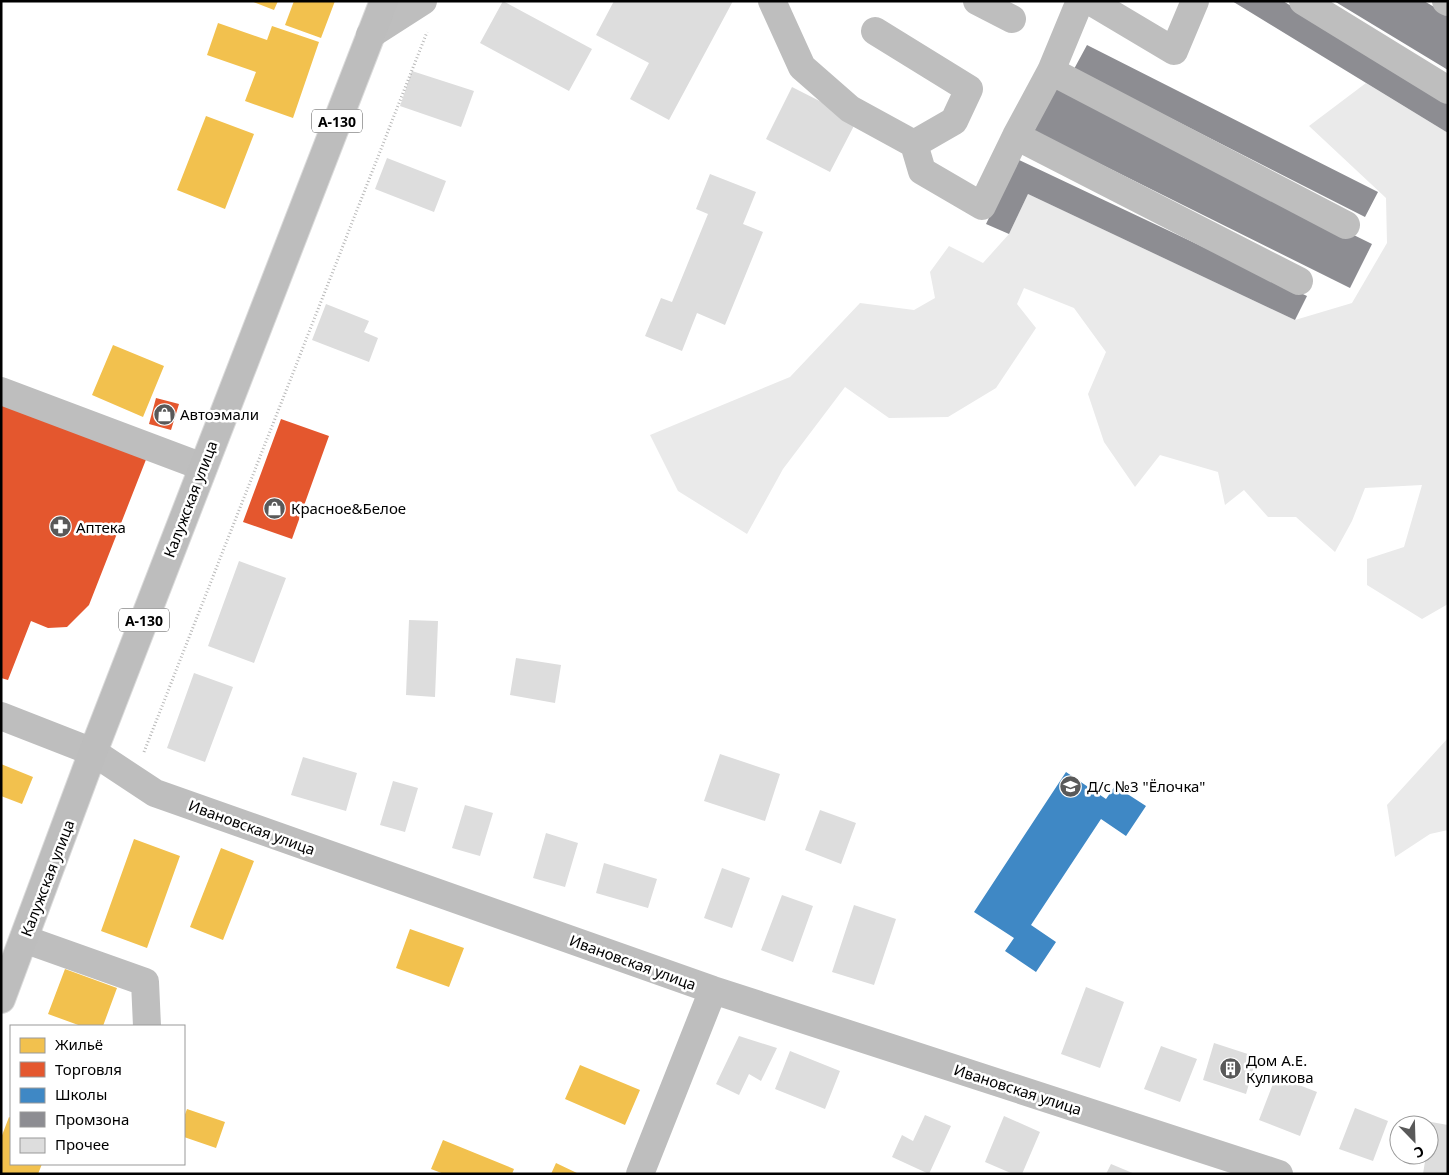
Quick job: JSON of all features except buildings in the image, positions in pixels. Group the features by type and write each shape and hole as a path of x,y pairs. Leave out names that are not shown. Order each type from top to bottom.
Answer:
{"main road":[{"name":"Калужская улица","path":"1,999 93,752 384,1"}],"street":[{"path":"370,35 423,1"},
{"path":"772,1 802,67 850,109 914,144 922,170 982,206 1050,71 1080,1"},
{"path":"977,1 1012,19"},
{"path":"1090,1 1174,51 1195,1"},
{"path":"1304,1 1448,90"},
{"path":"875,31 969,89 954,121 914,144"},
{"path":"1050,71 1346,225"},
{"path":"1016,136 1299,281"},
{"path":"1,391 203,466"},
{"name":"Ивановская улица","path":"1,716 93,752 155,792 713,990 1279,1174"},
{"path":"24,939 145,982 147,1025"},
{"path":"640,1174 713,990"}],"path":[{"path":"133,778 428,29"}],"shaded area":[{"path":"1366,83 1448,133 1448,604 1422,619 1367,585 1367,559 1404,547 1422,485 1365,488 1352,521 1335,552 1296,517 1268,517 1244,490 1225,505 1218,472 1160,455 1135,487 1104,442 1088,394 1106,352 1074,308 1024,288 1017,304 1036,328 996,388 948,417 889,418 845,387 783,469 747,534 678,491 650,435 790,377 860,303 914,310 935,298 930,272 949,246 983,263 1009,234 1028,194 1295,320 1352,303 1387,243 1386,198 1309,126"},
{"path":"1448,738 1448,830 1430,834 1395,857 1387,805"}],"place":[{"name":"Автоэмали","path":"164,414"},
{"name":"Красное&Белое","path":"275,508"},
{"name":"Аптека","path":"60,527"},
{"name":"Д/с №3 \"Ёлочка\"","path":"1071,786"},
{"name":"Дом А.Е. Куликова","path":"1230,1069"}]}
